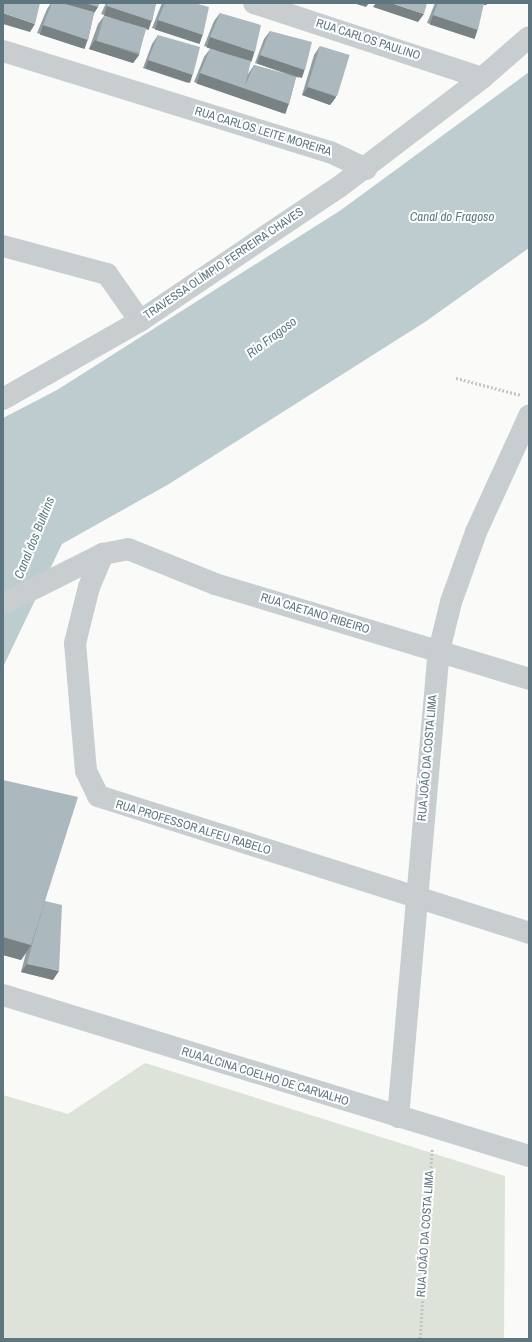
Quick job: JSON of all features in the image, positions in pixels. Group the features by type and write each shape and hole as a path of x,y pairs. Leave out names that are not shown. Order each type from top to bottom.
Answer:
{"street":[{"name":"RUA CARLOS PAULINO","path":"254,3 482,78"},
{"path":"366,169 482,78 529,37"},
{"name":"RUA CARLOS LEITE MOREIRA","path":"3,51 330,152 366,169"},
{"name":"TRAVESSA OLÍMPIO FERREIRA CHAVES","path":"3,246 107,274 140,321 366,169"},
{"path":"3,399 140,321"},
{"name":"RUA JOÃO DA COSTA LIMA","path":"398,1117 439,651 451,602 476,532 529,416"},
{"name":"RUA CAETANO RIBEIRO","path":"3,604 103,554 137,550 215,584 529,679"},
{"name":"RUA PROFESSOR ALFEU RABELO","path":"103,554 89,588 75,643 86,771 98,796 418,899 529,933"},
{"name":"RUA ALCINA COELHO DE CARVALHO","path":"3,995 529,1156"}],"path":[{"path":"456,378 529,398"},
{"name":"RUA JOÃO DA COSTA LIMA","path":"420,1339 434,1128"}],"shaded area":[{"path":"145,1063 505,1176 504,1339 3,1339 3,1095 68,1114"}],"water":[{"name":"Canal do Fragoso","path":"529,72 529,248 425,322 169,484 62,544 3,667 3,418 57,390 341,210"}],"building":[{"path":"3,3 40,3 35,24 3,13"},
{"path":"52,3 62,3 94,12 88,40 43,25"},
{"path":"85,3 99,3 98,7"},
{"path":"108,3 156,3 152,21 107,6"},
{"path":"165,3 194,3 209,7 203,35 158,20"},
{"path":"391,3 427,3 424,14"},
{"path":"438,3 484,3 478,30 433,15"},
{"path":"220,13 261,25 255,52 210,37"},
{"path":"104,16 146,28 139,53 97,41"},
{"path":"270,31 312,42 305,70 260,55"},
{"path":"158,35 200,47 193,75 148,60"},
{"path":"320,46 350,55 337,96 307,87"},
{"path":"210,49 251,61 245,86 254,65 296,77 289,104 200,73"},
{"path":"3,780 78,797 31,945 3,937"},
{"path":"45,901 62,905 59,971 27,964"}],"water label":[{"name":"Rio Fragoso","path":"272,338"},
{"name":"Canal dos Bultrins","path":"35,538"}]}
